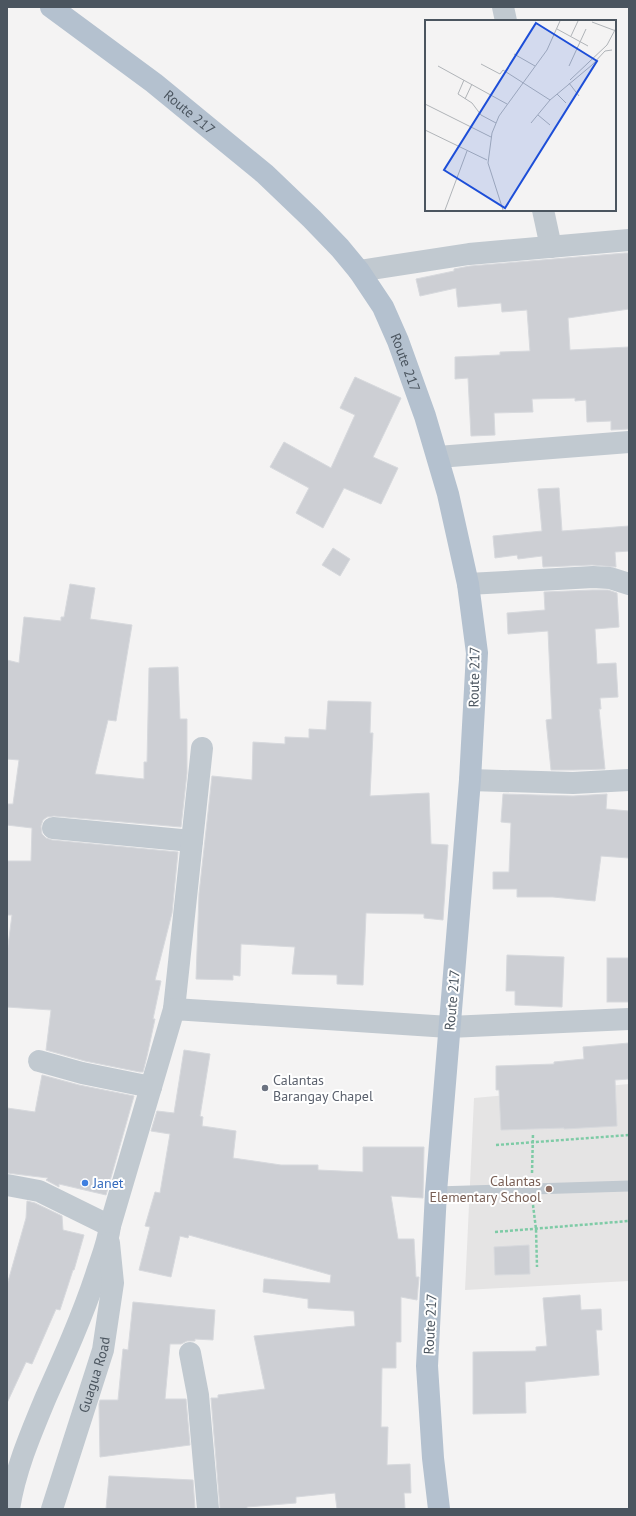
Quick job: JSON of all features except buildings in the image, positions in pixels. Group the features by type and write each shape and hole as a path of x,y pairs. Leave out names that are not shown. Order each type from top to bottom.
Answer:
{"main road":[{"name":"Route 217","path":"52,7 154,83 265,174 312,219 340,248 359,271 383,307 395,334 412,378 438,457 448,494 468,584 477,653 470,780 436,1192 427,1366 433,1458 439,1509"}],"street":[{"path":"503,7 506,20"},
{"path":"543,211 551,247"},
{"path":"359,271 469,254 629,240"},
{"path":"438,457 629,442"},
{"path":"468,584 593,577 610,578 629,584"},
{"path":"9,1509 18,1470 35,1422 77,1326 92,1287 110,1231 174,1009 202,748"},
{"path":"470,780 573,783 629,780"},
{"path":"53,828 192,841"},
{"path":"174,1009 450,1027 629,1018"},
{"path":"39,1061 82,1073 151,1087"},
{"path":"7,1185 39,1191 110,1231"},
{"name":"Guagua Road","path":"52,1509 103,1350 114,1283 110,1231"},
{"path":"190,1353 198,1395 208,1509"}],"lane":[{"path":"436,1192 629,1186"}],"path":[{"path":"496,1145 629,1135"},
{"path":"496,1232 629,1221"}],"shaded area":[{"name":"Calantas Elementary School","path":"629,1084 629,1281 465,1290 474,1098"}],"place":[{"name":"Calantas Barangay Chapel","path":"265,1088"},
{"name":"Janet","path":"85,1183"},
{"name":"Calantas Elementary School","path":"549,1189"}]}
